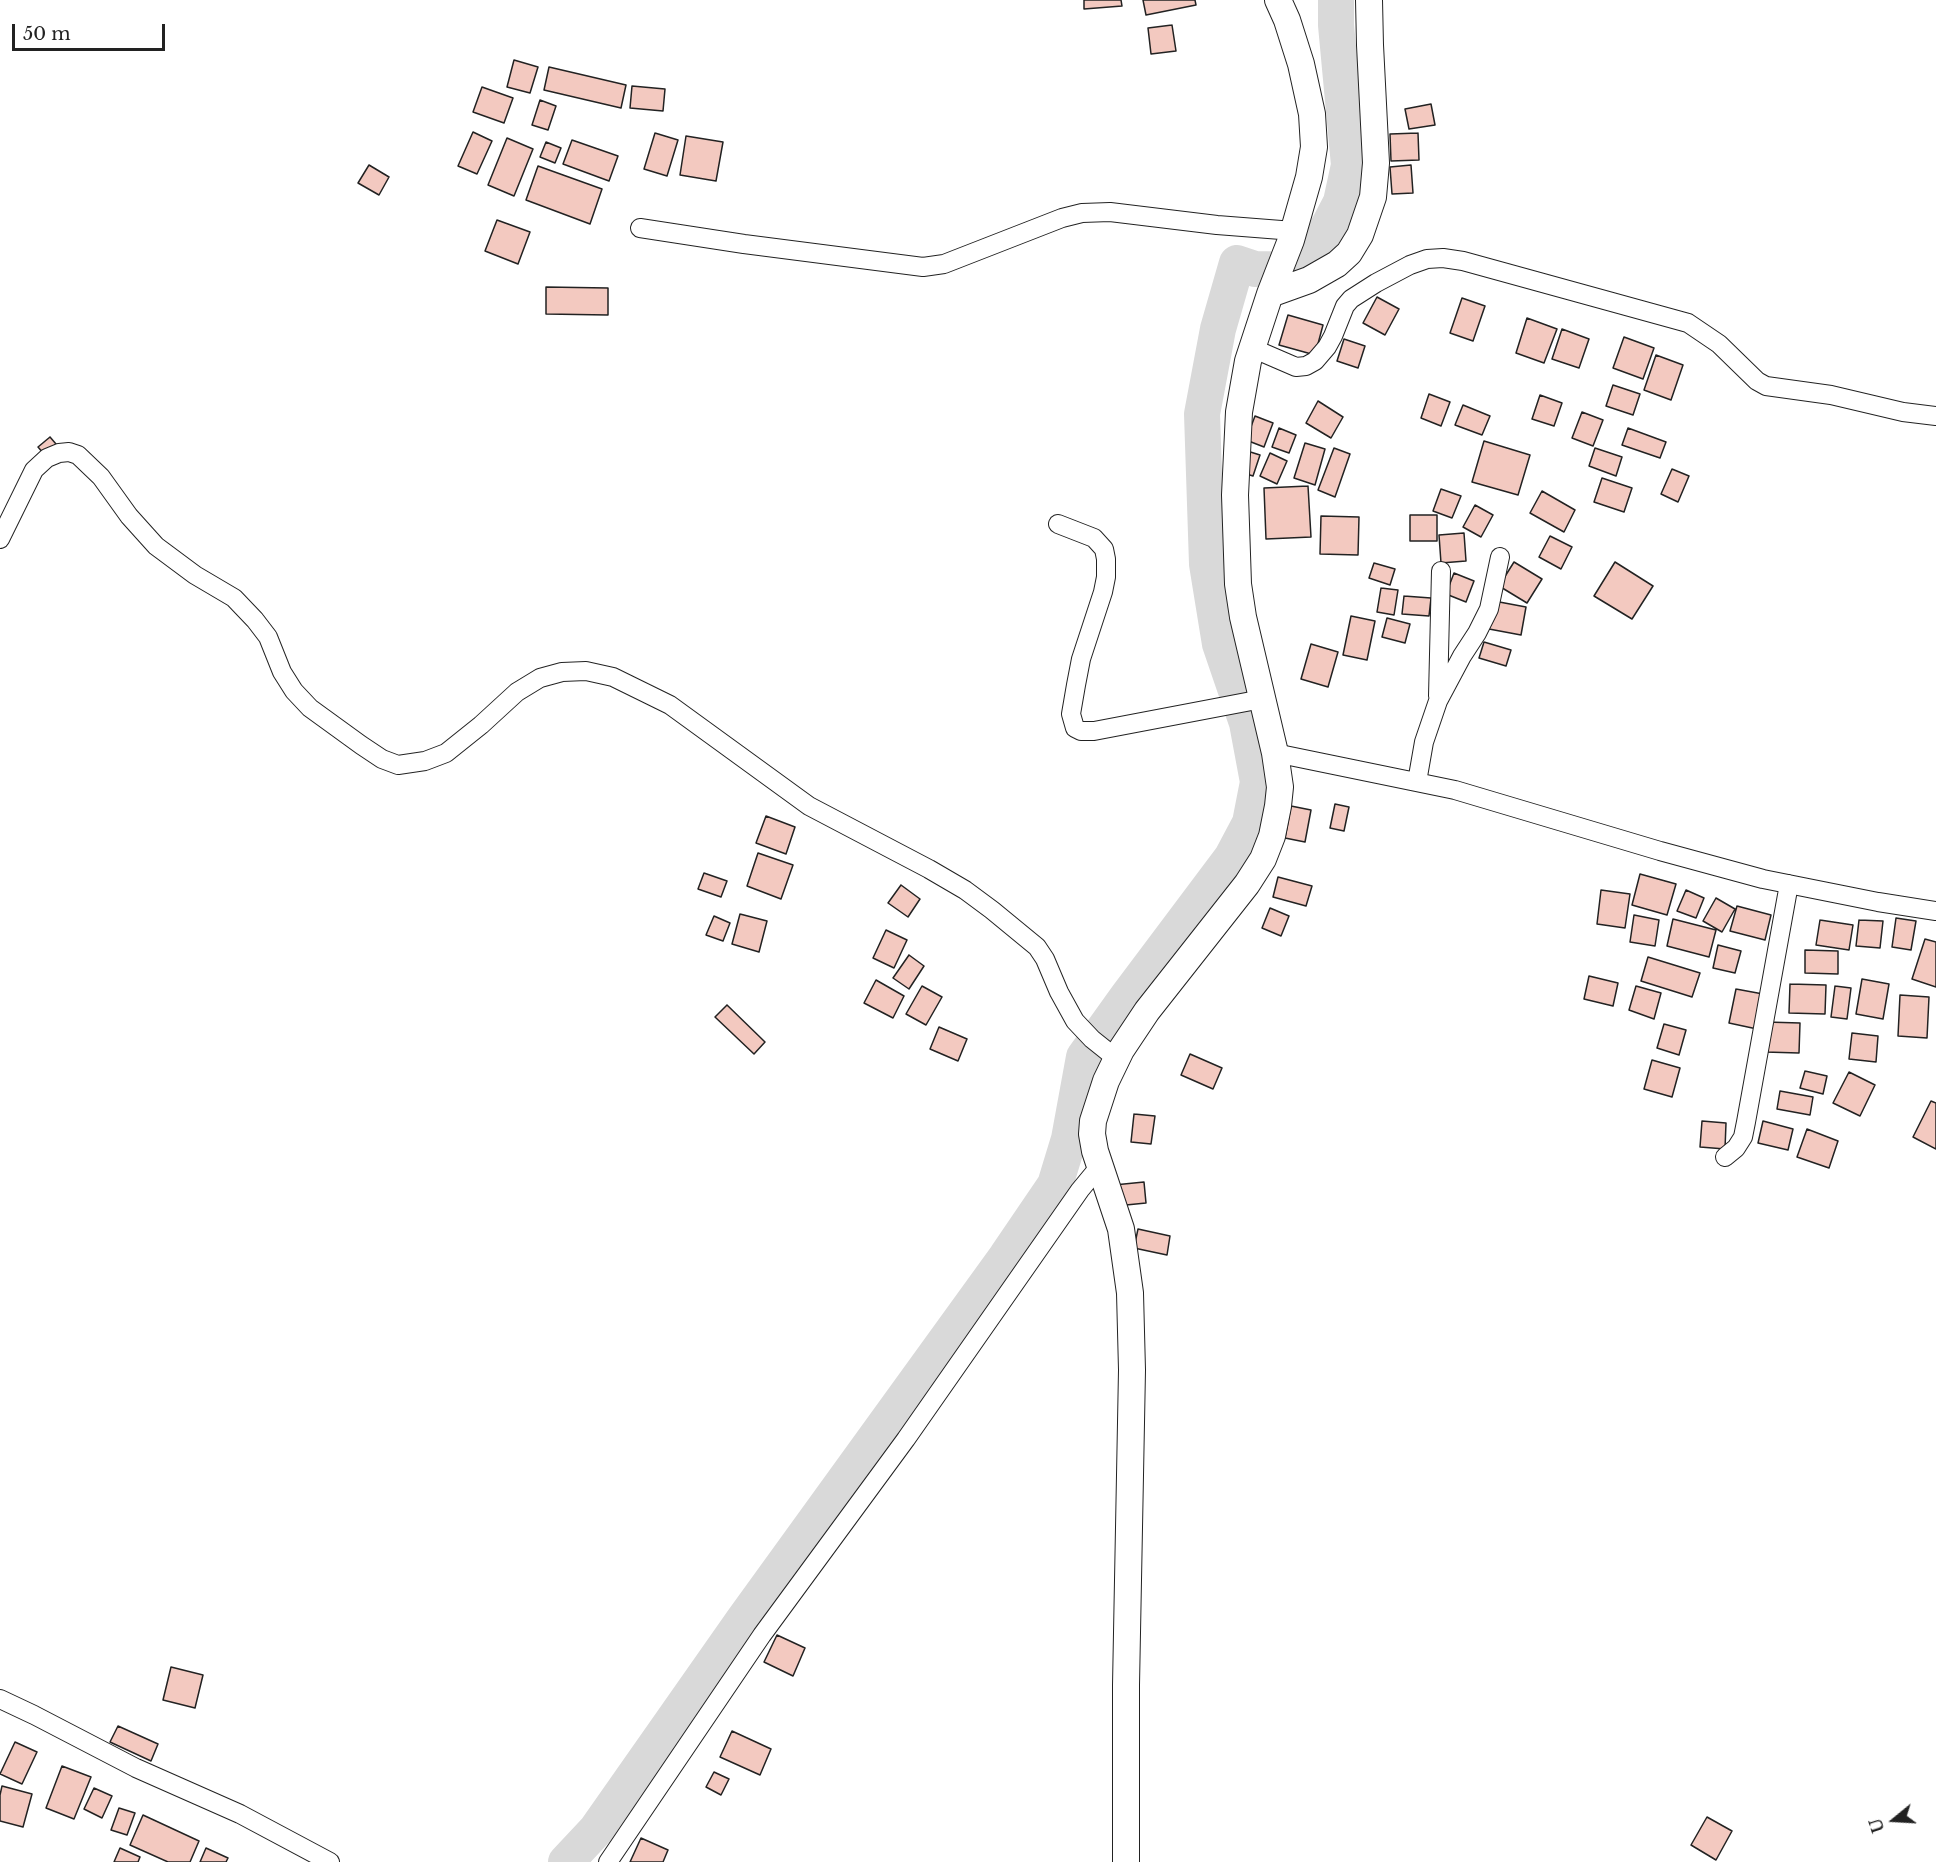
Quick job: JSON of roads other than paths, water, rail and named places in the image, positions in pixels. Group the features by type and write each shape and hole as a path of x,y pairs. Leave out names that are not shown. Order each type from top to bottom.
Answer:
{"street":[{"path":"1126,1862 1126,1685 1132,1370 1130,1293 1121,1229 1099,1167 1092,1134 1093,1121 1107,1081 1112,1055 1247,884 1263,859 1272,836 1278,806 1280,787 1275,753 1258,699 1238,584 1236,450 1239,412 1248,361 1270,294 1290,244 1309,177 1314,147 1312,114 1301,64 1278,0"},
{"path":"1270,294 1309,280 1337,264 1349,253 1360,235 1373,197 1376,163 1369,0"},
{"path":"640,228 923,267 944,264 1062,218 1082,213 1110,212 1217,225 1290,244"},
{"path":"1252,348 1296,367 1306,366 1315,361 1327,347 1345,306 1351,299 1410,265 1427,259 1443,258 1463,261 1688,323 1719,344 1757,381 1767,386 1831,395 1903,412 1936,416"},
{"path":"0,539 34,470 47,458 59,453 69,452 78,455 101,477 129,516 156,546 195,575 234,598 255,620 268,636 282,672 294,691 310,708 368,750 398,765 425,761 446,753 517,692 540,678 562,672 586,671 613,677 670,705 808,806 929,869 992,910 1037,947 1045,958 1075,1022 1112,1055"},
{"path":"1058,524 1094,538 1104,549 1106,559 1103,592 1081,659 1076,685 1071,714 1075,728 1081,731 1094,731 1258,699"},
{"path":"1417,782 1424,742 1438,701 1489,609 1500,557"},
{"path":"1438,701 1441,571"},
{"path":"1275,753 1455,790 1660,851 1790,884 1936,911"},
{"path":"1725,1157 1736,1148 1743,1137 1790,884"},
{"path":"608,1862 762,1635 906,1439 1080,1190 1099,1167"},
{"path":"0,1699 136,1768 240,1814 330,1862"}],"waterway":[{"path":"566,1862 596,1830 744,1619 1006,1257 1055,1185 1069,1139 1084,1057 1232,857 1250,823 1258,782 1247,723 1220,644 1207,564 1202,414 1218,329 1237,263 1255,269 1301,270 1341,202 1349,165 1336,25 1336,0"}]}
